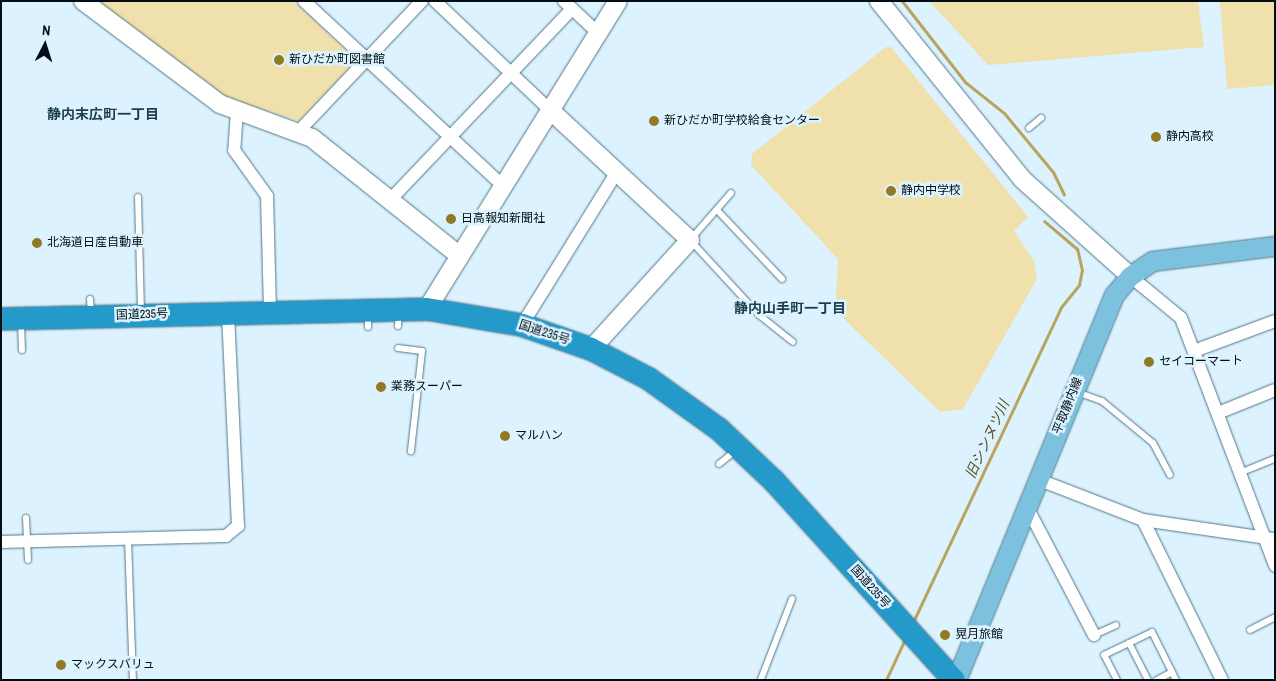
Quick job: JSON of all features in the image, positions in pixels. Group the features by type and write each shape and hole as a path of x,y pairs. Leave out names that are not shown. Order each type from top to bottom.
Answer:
{"highway":[{"name":"国道235号","path":"11,318 90,308 141,315 228,312 270,318 399,317 427,309 522,325 591,349 672,394 739,448 955,680"}],"main road":[{"name":"平取静内線","path":"955,680 1114,295 1130,276 1152,261 1173,256 1275,246"}],"street":[{"path":"83,1 208,95 238,111 299,131 460,256"},
{"path":"304,1 503,186"},
{"path":"299,131 422,1"},
{"path":"435,1 690,240 591,349"},
{"path":"427,309 618,1"},
{"path":"879,1 1022,180 1130,276 1181,318 1242,472 1271,539 1275,566"},
{"path":"390,200 510,72 568,5 598,33"},
{"path":"238,111 234,150 267,196 270,318"},
{"path":"522,325 617,172"},
{"path":"1,542 226,536 238,526 228,312"},
{"path":"1194,352 1275,321"},
{"path":"1218,413 1275,390"},
{"path":"1038,480 1143,520 1271,539"},
{"path":"1026,505 1094,635"},
{"path":"1143,520 1222,680"}],"lane":[{"path":"1029,128 1042,118"},
{"path":"731,193 690,240 759,315 793,342"},
{"path":"138,198 141,315"},
{"path":"717,210 782,280"},
{"path":"11,318 22,350"},
{"path":"398,348 422,351 411,451"},
{"path":"1074,390 1102,401 1153,442 1170,475"},
{"path":"720,464 739,448"},
{"path":"1242,472 1275,459"},
{"path":"26,518 28,560"},
{"path":"128,538 133,680"},
{"path":"761,679 792,599"},
{"path":"1250,630 1275,617"},
{"path":"1094,635 1116,625"},
{"path":"1116,680 1104,655 1152,632 1176,680"},
{"path":"1129,643 1148,680"},
{"path":"1157,680 1172,672"}],"shaded area":[{"path":"95,1 293,1 357,60 299,121 223,97"},
{"path":"929,1 1198,1 1204,47 988,65"},
{"path":"1220,1 1275,1 1275,85 1227,89"},
{"name":"静内中学校","path":"886,47 891,47 1028,217 1014,231 1034,261 1037,279 963,409 940,412 844,319 836,297 838,259 751,165 752,154"}],"waterway":[{"name":"旧シンヌツ川","path":"902,1 965,82 1004,113 1053,172 1064,195"},
{"name":"旧シンヌツ川","path":"913,622 1062,306 1079,285 1082,270 1077,249 1044,221"},
{"name":"旧シンヌツ川","path":"886,680 905,639"}],"place":[{"name":"新ひだか町図書館","path":"279,60"},
{"name":"新ひだか町学校給食センター","path":"654,121"},
{"name":"静内高校","path":"1156,137"},
{"name":"静内中学校","path":"891,191"},
{"name":"日高報知新聞社","path":"451,219"},
{"name":"北海道日産自動車","path":"37,243"},
{"name":"セイコーマート","path":"1149,362"},
{"name":"業務スーパー","path":"381,387"},
{"name":"マルハン","path":"505,436"},
{"name":"晃月旅館","path":"945,635"},
{"name":"マックスバリュ","path":"61,665"}],"district":[{"name":"静内末広町一丁目","path":"103,114"},
{"name":"静内山手町一丁目","path":"790,308"}]}
